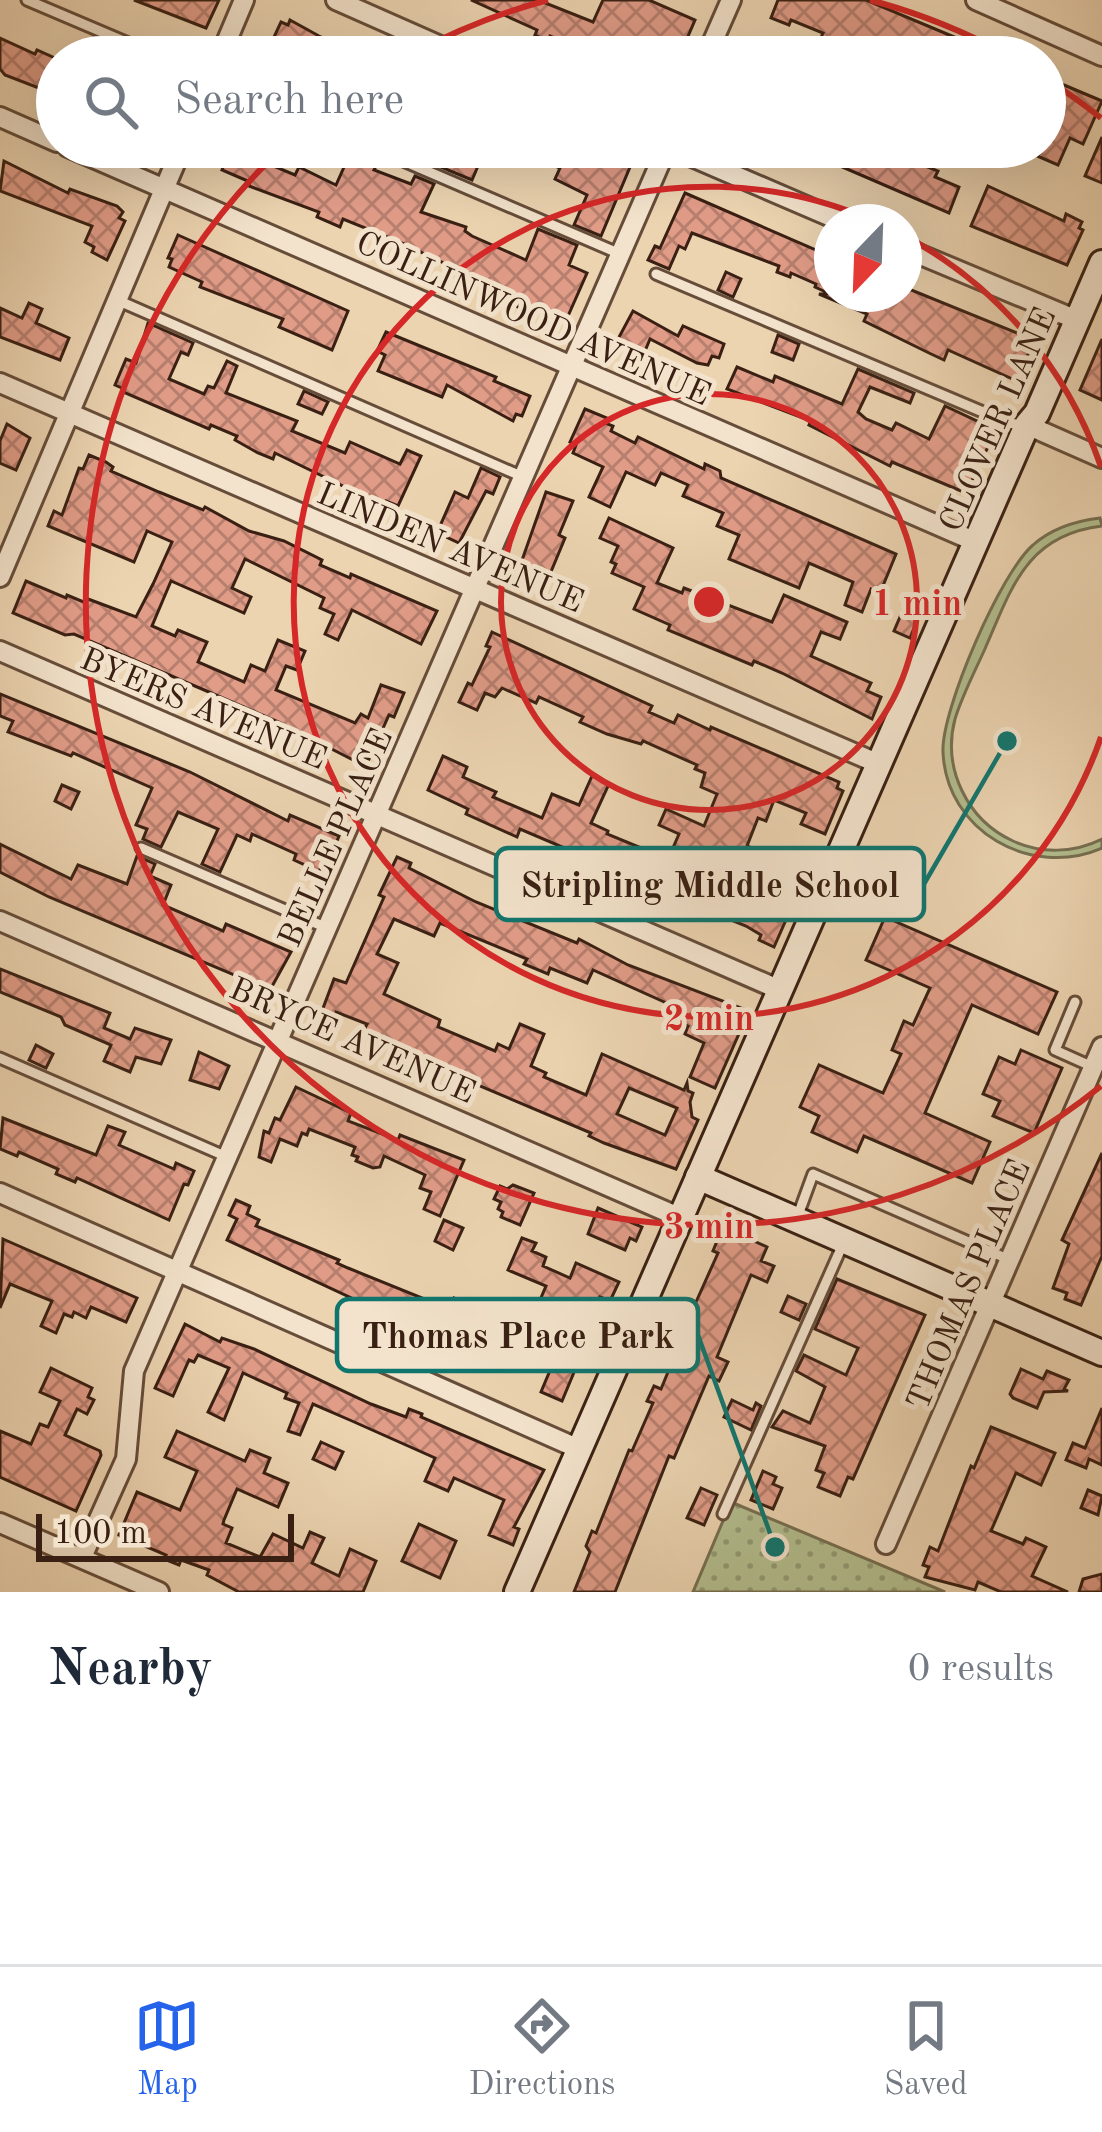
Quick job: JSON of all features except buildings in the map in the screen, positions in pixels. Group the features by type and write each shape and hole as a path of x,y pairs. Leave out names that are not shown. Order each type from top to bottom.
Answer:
{"street":[{"path":"229,36 244,0"},
{"path":"336,0 417,36"},
{"path":"715,36 731,0"},
{"path":"976,0 1057,36"},
{"path":"1066,40 1102,56"},
{"path":"0,118 36,133"},
{"name":"COLLINWOOD AVENUE","path":"116,168 976,542"},
{"path":"0,577 173,168"},
{"name":"BELLE PLACE","path":"82,1557 126,1459 134,1371 659,168"},
{"path":"717,168 814,210"},
{"path":"922,255 1077,320"},
{"name":"CLOVER LANE","path":"517,1592 1102,263"},
{"name":"LINDEN AVENUE","path":"0,383 879,764"},
{"path":"1027,425 1102,458"},
{"name":"BYERS AVENUE","path":"0,651 780,990"},
{"name":"BRYCE AVENUE","path":"0,921 680,1218"},
{"name":"THOMAS PLACE","path":"886,1544 1102,1047"},
{"path":"698,1177 1102,1353"},
{"path":"0,1193 579,1449"},
{"path":"0,1523 159,1592"}],"lane":[{"path":"27,0 112,36"},
{"path":"419,168 620,254"},
{"path":"656,274 1009,423 1027,425"},
{"path":"117,300 523,477"},
{"path":"141,848 327,928"},
{"path":"1076,1002 1055,1050 1093,1067"},
{"path":"0,1058 227,1157"},
{"path":"796,1220 813,1174 1010,1260"},
{"path":"723,1514 844,1241"}],"green space":[{"path":"1100,518 1102,526 1055,541 1024,569 955,719 952,756 956,774 971,806 997,832 1046,850 1080,847 1102,839 1102,848 1075,856 1021,852 997,841 959,805 948,780 945,732 975,643 1020,560 1056,530"},
{"path":"731,1502 945,1592 693,1592"}],"place":[{"name":"Stripling Middle School","path":"1007,741"},
{"name":"Thomas Place Park","path":"775,1547"}]}
